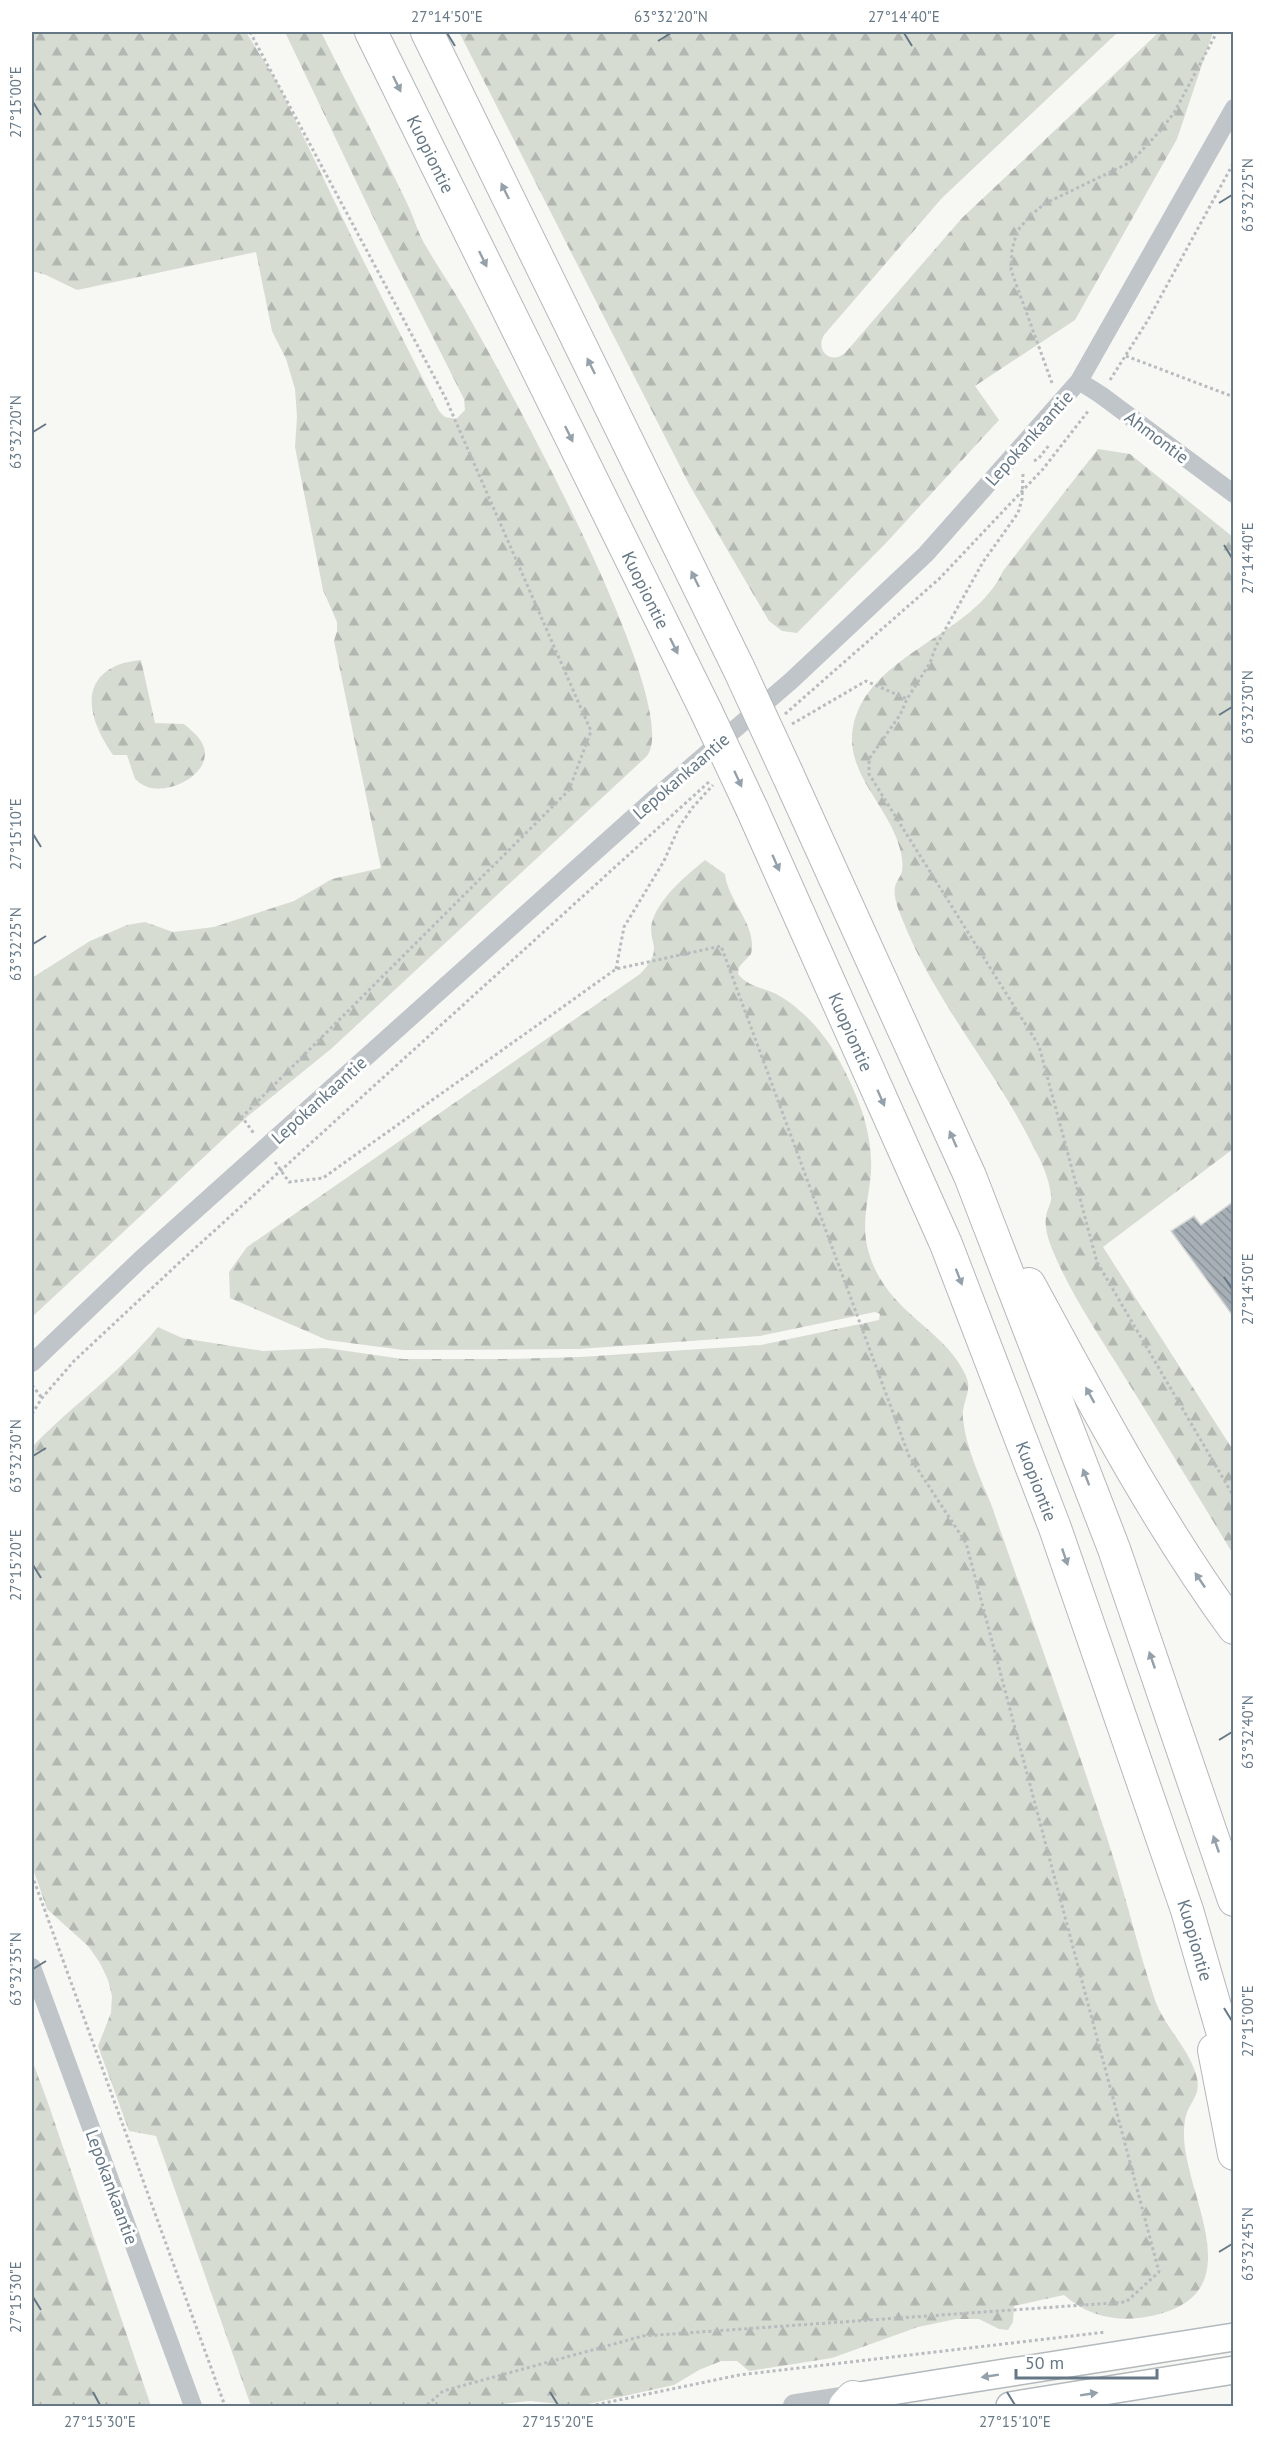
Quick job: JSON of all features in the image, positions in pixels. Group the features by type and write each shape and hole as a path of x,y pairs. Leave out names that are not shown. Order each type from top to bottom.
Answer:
{"highway":[{"name":"Kuopiontie","path":"371,32 706,711 946,1244 1055,1528 1187,1910 1233,2072"},
{"path":"427,32 739,669 970,1176 1114,1549 1233,1900"},
{"path":"970,1176 1096,1406 1173,1539 1233,1628"},
{"path":"1187,1910 1233,2154"}],"main road":[{"path":"853,2403 1223,2338"},
{"path":"1011,2406 1225,2372"}],"street":[{"name":"Lepokankaantie","path":"32,1363 141,1259 655,798 792,680 926,554 1079,381 1233,108"},
{"name":"Ahmontie","path":"1079,381 1233,494"},
{"name":"Lepokankaantie","path":"32,1967 193,2406"},
{"path":"795,2406 853,2403"}],"path":[{"path":"250,32 444,397 591,731 569,790 242,1117 289,1182 323,1178 616,969 721,946 909,1456 966,1543 1159,2272 1126,2302 643,2336 443,2391 426,2406"},
{"path":"1058,405 1037,335 1018,293 1011,270 1012,250 1017,231 1044,204 1131,162 1174,113 1217,32"},
{"path":"1125,356 1233,397"},
{"path":"1052,440 1039,458 1027,465 1022,475 1022,499 1018,513 982,562 936,646 930,663 907,699 900,715 869,759 869,774 1039,1046 1097,1263 1233,1497"},
{"path":"32,1385 42,1398"},
{"path":"32,1875 225,2406"},
{"path":"590,2406 739,2375 1115,2332"}],"green space":[{"path":"32,32 246,32 278,84 439,411 445,417 456,419 465,410 464,399 384,240 285,32 321,32 396,180 424,243 511,393 583,535 616,609 640,675 652,726 646,757 331,1049 248,1116 32,1317 32,978 90,941 127,925 145,922 173,932 214,927 294,901 332,879 381,868 334,641 337,622 323,590 295,447 297,417 295,389 286,359 272,331 256,252 77,290 32,271"},
{"path":"459,32 1118,32 942,198 824,335 823,351 835,358 845,353 962,218 1159,32 1213,32 1177,139 1075,320 975,386 999,420 886,543 797,633 782,631 769,621 690,486"},
{"path":"1098,449 1130,454 1233,537 1233,1149 1103,1247 1233,1450 1233,1554 1086,1315 1062,1271 1047,1232 1046,1217 1051,1195 1044,1170 1018,1118 931,980 916,951 895,896 902,867 899,845 890,824 859,771 852,742 853,727 863,702 879,681 899,662 969,612 989,593 1003,571"},
{"path":"141,660 155,723 184,724 197,736 203,745 205,755 203,764 197,772 180,784 160,789 143,785 135,779 127,755 113,755 99,732 92,706 92,694 96,683 105,673 118,665"},
{"path":"705,860 725,874 731,894 750,933 751,954 739,967 738,974 752,985 787,1001 813,1023 834,1051 858,1100 867,1128 871,1157 866,1243 877,1274 902,1306 944,1345 966,1376 968,1392 963,1419 970,1452 991,1504 1095,1801 1155,2000 1194,2067 1197,2078 1197,2091 1186,2116 1184,2139 1207,2243 1207,2267 1200,2288 1182,2305 1151,2316 1127,2319 1105,2316 1084,2309 1064,2295 1014,2306 1013,2322 1008,2330 999,2329 979,2319 956,2319 918,2327 832,2358 749,2371 737,2361 721,2361 699,2370 674,2385 579,2406 530,2401 483,2406 251,2406 156,2136 129,2131 98,2046 111,2013 112,1996 108,1980 88,1946 47,1909 32,1866 32,1447 128,1359 158,1327 182,1338 263,1351 326,1348 403,1359 504,1359 580,1357 761,1345 879,1320 880,1314 875,1312 760,1336 579,1349 403,1350 327,1340 230,1298 229,1272 247,1247 640,974 648,965 654,951 651,927 657,910 675,886"},
{"path":"32,2060 48,2103 151,2406 32,2406"}],"building":[{"path":"1233,1202 1233,1316 1171,1231 1194,1216 1201,1225"}]}
